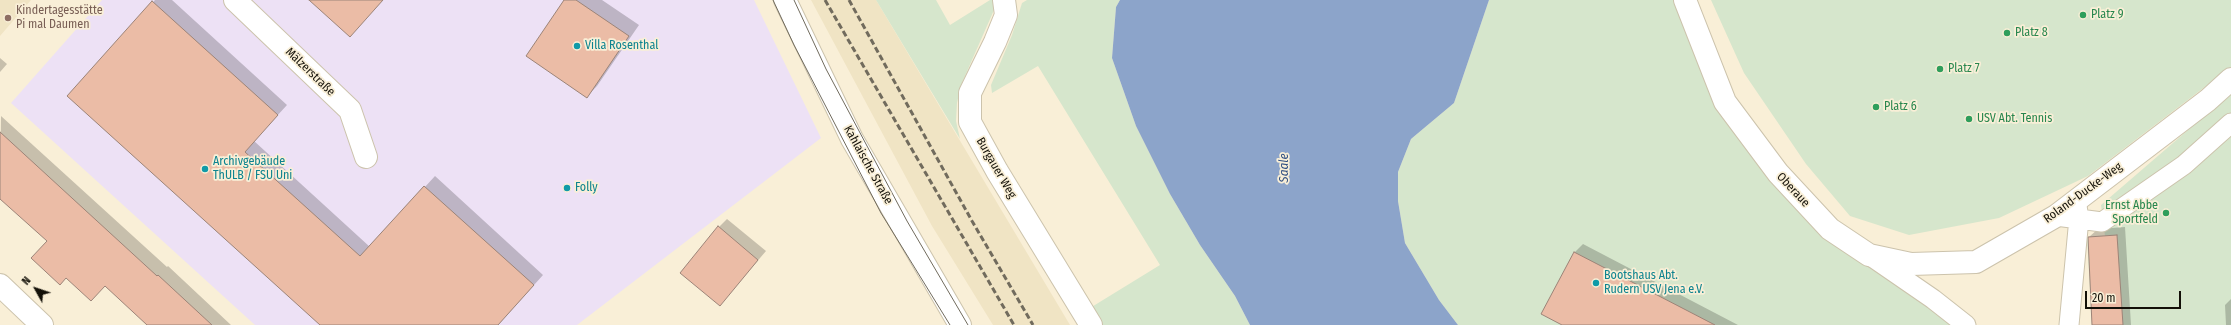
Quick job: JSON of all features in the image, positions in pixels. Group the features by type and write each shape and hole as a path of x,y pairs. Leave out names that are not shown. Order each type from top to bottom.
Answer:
{"street":[{"name":"Mälzerstraße","path":"234,0 350,110 366,157"},
{"name":"Kahlaische Straße","path":"785,0 852,139 960,325"},
{"name":"Burgauer Weg","path":"1004,0 1006,15 995,42 970,93 970,122 997,171 1091,325"},
{"name":"Oberaue","path":"1685,0 1725,102 1778,173 1824,223 1869,255"},
{"name":"Roland-Ducke-Weg","path":"1869,255 1911,264 1976,262 2056,216 2077,209 2208,100 2231,79"},
{"path":"0,285 42,325"}],"lane":[{"path":"2069,325 2077,209 2102,222 2184,165 2231,123"},
{"name":"Oberaue","path":"1869,255 1933,299 1966,325"}],"shaded area":[{"name":"Kindertagesstätte Pi mal Daumen","path":"0,0 31,0 0,36"},
{"path":"102,0 754,0 821,138 577,325 255,325 11,103"},
{"path":"811,0 876,0 1070,325 993,325 932,226"}],"green space":[{"path":"876,0 936,0 950,25 990,0 994,0 994,10 961,85 957,103 956,121 960,139"},
{"path":"1027,0 1120,0 1116,7 1112,58 1136,126 1170,194 1200,245 1235,296 1250,325 1101,325 1090,308 1160,265 1038,66 992,93 991,85 1012,35 1022,3"},
{"path":"1489,0 1674,0 1715,104 1925,304 1952,325 1458,325 1439,300 1405,243 1398,201 1398,172 1411,139 1454,103"},
{"name":"USV Abt. Tennis","path":"1711,0 2231,0 2231,67 2088,176 1999,218 1909,235 1850,216 1806,164 1744,73"},
{"name":"Ernst Abbe Sportfeld","path":"2231,93 2231,325 2092,325 2087,237 2105,236 2101,205"}],"water":[{"name":"Saale","path":"1120,0 1489,0 1454,103 1411,139 1398,172 1398,201 1405,243 1439,300 1458,325 1250,325 1235,296 1200,245 1170,194 1136,126 1112,58 1116,7"}],"building":[{"path":"309,0 383,0 350,37"},
{"name":"Villa Rosenthal","path":"564,0 576,0 629,36 587,98 526,56"},
{"name":"Archivgebäude ThULB / FSU Uni","path":"152,1 278,115 245,152 360,256 424,186 534,285 498,325 320,325 67,96"},
{"path":"0,132 212,325 147,325 105,286 91,301 66,278 60,285 31,258 47,241 0,199"},
{"path":"718,226 758,260 720,306 680,273"},
{"path":"2117,235 2123,325 2092,325 2088,237"},
{"name":"Bootshaus Abt. Rudern USV Jena e.V.","path":"1574,252 1715,325 1562,325 1541,314"}],"tram line":[{"path":"773,0 794,45 881,213 950,325"},
{"path":"794,0 826,69 907,221 968,325"}],"railway":[{"path":"825,0 1014,325"},
{"path":"849,0 972,221 1033,325"}],"place":[{"name":"Platz 9","path":"2083,15"},
{"name":"Kindertagesstätte Pi mal Daumen","path":"8,18"},
{"name":"Platz 8","path":"2007,33"},
{"name":"Villa Rosenthal","path":"577,46"},
{"name":"Platz 7","path":"1940,69"},
{"name":"Platz 6","path":"1876,107"},
{"name":"USV Abt. Tennis","path":"1969,119"},
{"name":"Archivgebäude ThULB / FSU Uni","path":"205,169"},
{"name":"Folly","path":"567,188"},
{"name":"Ernst Abbe Sportfeld","path":"2166,213"},
{"name":"Bootshaus Abt. Rudern USV Jena e.V.","path":"1596,283"}]}
